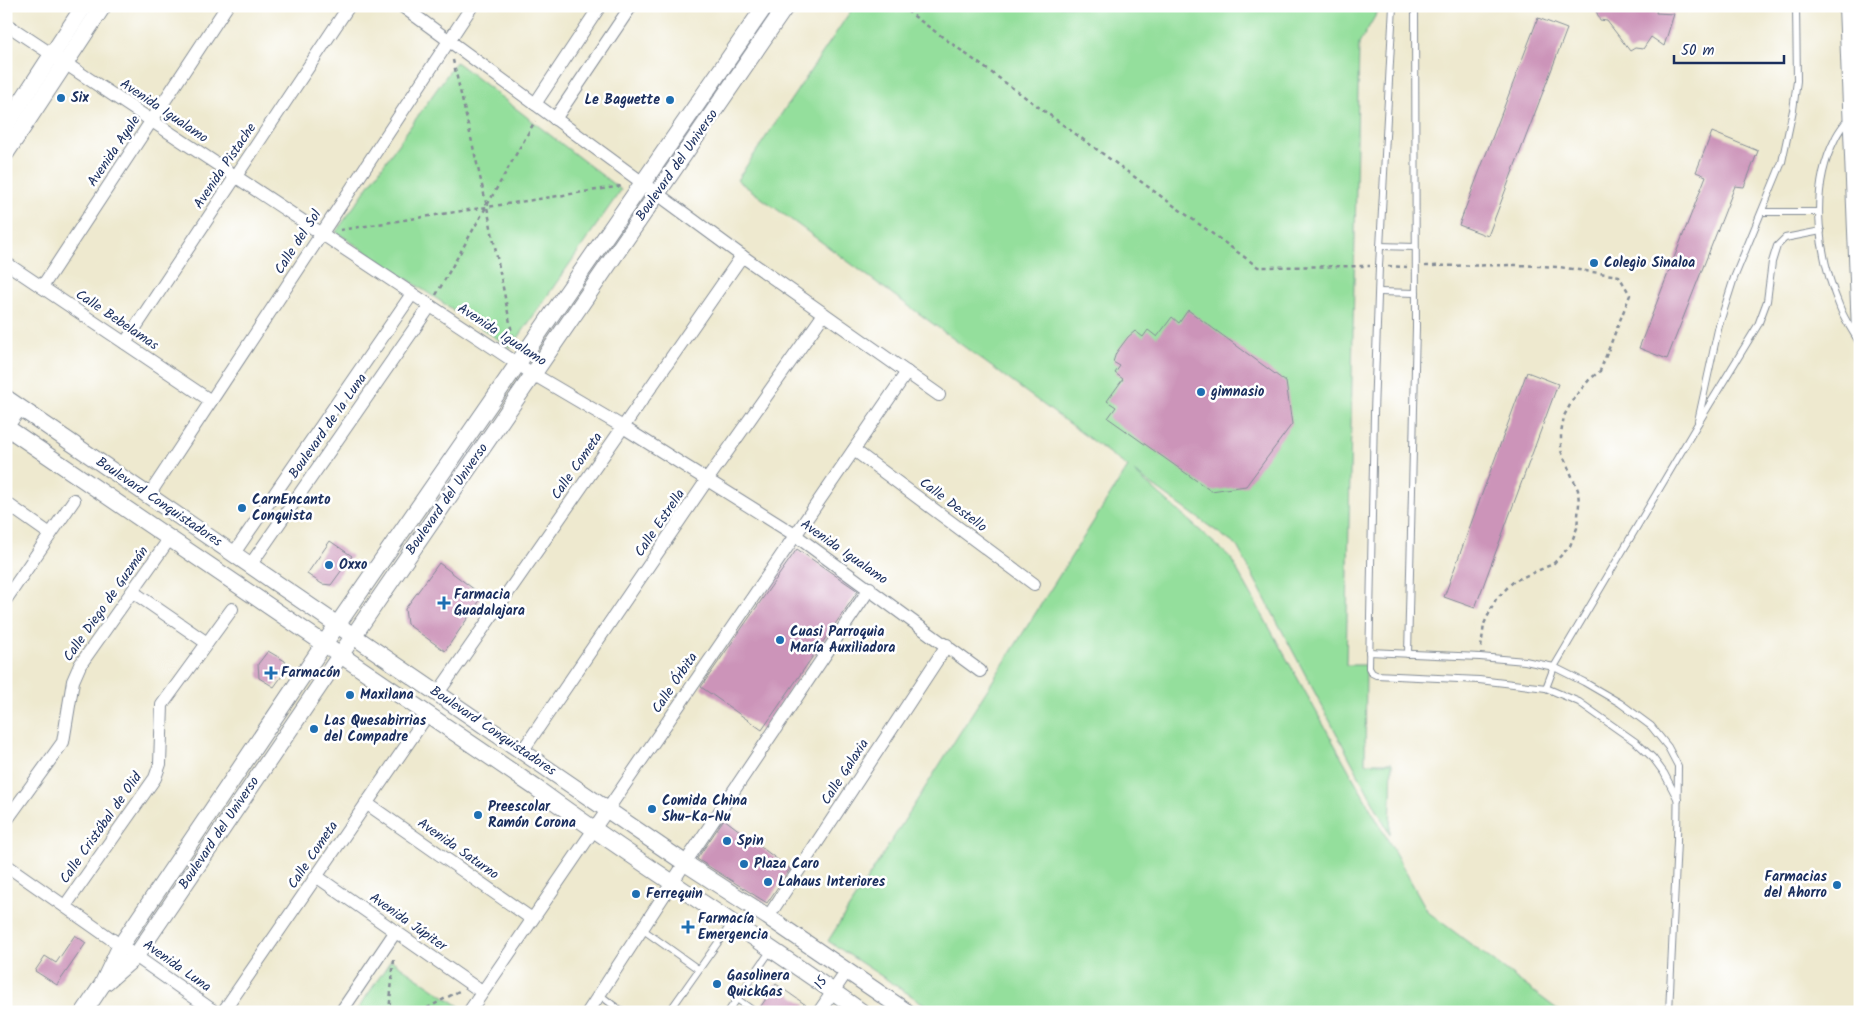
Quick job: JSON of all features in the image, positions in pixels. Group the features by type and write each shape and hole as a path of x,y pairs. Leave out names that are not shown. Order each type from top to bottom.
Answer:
{"street":[{"path":"6,153 59,59 84,6"},
{"path":"6,125 103,6"},
{"name":"Avenida Ayale","path":"42,287 227,6"},
{"name":"Avenida Pistache","path":"125,343 349,6"},
{"path":"402,6 742,256 939,395"},
{"name":"Calle del Sol","path":"149,495 472,6"},
{"path":"539,106 600,6"},
{"path":"555,118 631,6"},
{"name":"Boulevard del Universo","path":"84,1012 102,985 121,945 324,644 765,6"},
{"name":"Boulevard del Universo","path":"102,985 136,956 340,654 786,6"},
{"path":"1847,6 1860,331"},
{"name":"Avenida Igualamo","path":"6,24 533,374 623,427 795,535 870,588 980,671"},
{"name":"Calle Cometa","path":"438,693 742,256"},
{"name":"Calle Bebelamas","path":"6,263 211,402"},
{"name":"Boulevard de la Luna","path":"234,553 412,294"},
{"name":"Boulevard de la Luna","path":"251,564 430,306"},
{"name":"Calle Estrella","path":"523,750 707,480 824,314"},
{"name":"Calle Órbita","path":"468,1012 477,988 532,919 907,372"},
{"name":"Boulevard Conquistadores","path":"6,398 906,1012"},
{"path":"7,428 21,408"},
{"name":"Boulevard Conquistadores","path":"7,428 536,788 593,830 834,991 862,1012"},
{"name":"Calle Destello","path":"854,450 1034,584"},
{"path":"299,459 316,470"},
{"path":"427,495 442,506"},
{"path":"6,598 74,500"},
{"path":"6,503 50,534"},
{"name":"Calle Diego de Guzmán","path":"6,821 63,742 75,672 170,538"},
{"path":"588,1012 685,863 870,588"},
{"path":"133,592 207,643"},
{"name":"Calle Cristóbal de Olid","path":"65,906 155,778 160,764 162,704 232,609"},
{"name":"Calle Galaxia","path":"768,917 947,645"},
{"name":"Calle Cometa","path":"223,1012 428,714"},
{"name":"Avenida Saturno","path":"366,803 532,919"},
{"name":"Avenida Luna","path":"6,865 216,1012"},
{"name":"Avenida Júpiter","path":"316,876 477,988"},
{"path":"341,1012 396,932"},
{"name":"15","path":"819,1012 847,971"}],"lane":[{"path":"1394,6 1379,266 1370,668 1372,673 1376,675 1479,680 1546,688 1579,702 1637,743 1653,758 1664,773 1678,800"},
{"path":"1408,654 1416,293 1414,6"},
{"path":"1697,425 1719,325 1734,278 1782,162 1797,81 1796,6"},
{"path":"1851,114 1835,139 1822,177 1819,212 1822,248 1830,281 1842,312 1860,344"},
{"path":"1762,212 1819,212"},
{"path":"1546,688 1554,667 1758,325 1767,301 1772,262 1777,246 1785,238 1820,231"},
{"path":"1380,246 1415,247"},
{"path":"1379,292 1416,293"},
{"path":"1369,652 1480,657 1525,661 1554,667 1613,699 1651,726 1668,747 1678,766 1669,1012"},
{"path":"669,1012 732,923"},
{"path":"642,929 698,969"},
{"path":"728,1012 772,949"},
{"path":"600,995 622,1012"},
{"path":"737,999 755,1012"}],"path":[{"path":"907,11 1258,267 1518,265 1559,267 1619,276 1630,295 1600,371 1588,380 1574,398 1564,416 1561,450 1578,490 1577,528 1570,546 1553,564 1514,581 1496,599 1484,624 1480,657"},
{"path":"449,41 487,207 518,364"},
{"path":"430,306 487,207 539,106"},
{"path":"322,233 643,183"},
{"path":"388,1012 394,959"},
{"path":"420,1012 477,988"}],"green space":[{"path":"854,6 1381,6 1359,44 1346,665 1366,665 1365,763 1392,763 1390,834 1237,546 1134,472 1230,557 1428,912 1561,1012 936,1012 828,941 1128,467 737,180"},
{"path":"456,62 621,190 511,348 336,232"},
{"path":"391,960 462,1008 460,1012 356,1012"}],"building":[{"path":"1594,6 1657,6 1656,13 1674,14 1664,46 1651,37 1643,49 1635,48 1630,51 1607,21 1600,20"},
{"path":"1538,18 1567,29 1488,236 1459,225"},
{"path":"1712,132 1758,151 1744,187 1735,186 1667,359 1639,348 1706,176 1696,172"},
{"name":"gimnasio","path":"1188,310 1286,382 1292,424 1246,486 1211,491 1108,418 1116,407 1107,401 1123,379 1115,373 1120,366 1113,362 1116,353 1135,331 1143,337 1148,330 1157,337 1172,317 1179,323"},
{"path":"1527,372 1558,384 1475,608 1444,597"},
{"name":"Oxxo","path":"330,541 352,556 331,585 322,584 307,574"},
{"name":"Cuasi Parroquia María Auxiliadora","path":"797,549 858,591 762,730 701,687"},
{"name":"Farmacia Guadalajara","path":"439,563 483,596 445,651 407,624 405,609"},
{"name":"Farmacón","path":"268,651 285,661 287,669 274,687 259,678 258,664"},
{"name":"Plaza Caro","path":"724,819 790,869 767,903 697,859"},
{"path":"75,935 86,943 57,985 35,971 45,956 56,963"},
{"path":"776,984 806,1005 801,1012 760,1012 759,1009"}],"place":[{"name":"Six","path":"61,98"},
{"name":"Le Baguette","path":"670,100"},
{"name":"Colegio Sinaloa","path":"1594,263"},
{"name":"gimnasio","path":"1201,392"},
{"name":"CarnEncanto Conquista","path":"242,508"},
{"name":"Oxxo","path":"329,565"},
{"name":"Farmacia Guadalajara","path":"444,603"},
{"name":"Cuasi Parroquia María Auxiliadora","path":"780,640"},
{"name":"Farmacón","path":"271,673"},
{"name":"Maxilana","path":"350,695"},
{"name":"Las Quesabirrias del Compadre","path":"314,729"},
{"name":"Comida China Shu-Ka-Nu","path":"652,809"},
{"name":"Preescolar Ramón Corona","path":"478,815"},
{"name":"Spin","path":"727,841"},
{"name":"Plaza Caro","path":"744,864"},
{"name":"Lahaus Interiores","path":"768,882"},
{"name":"Farmacias del Ahorro","path":"1837,885"},
{"name":"Ferrequin","path":"636,894"},
{"name":"Farmacía Emergencia","path":"688,927"},
{"name":"Gasolinera QuickGas","path":"717,984"}]}
